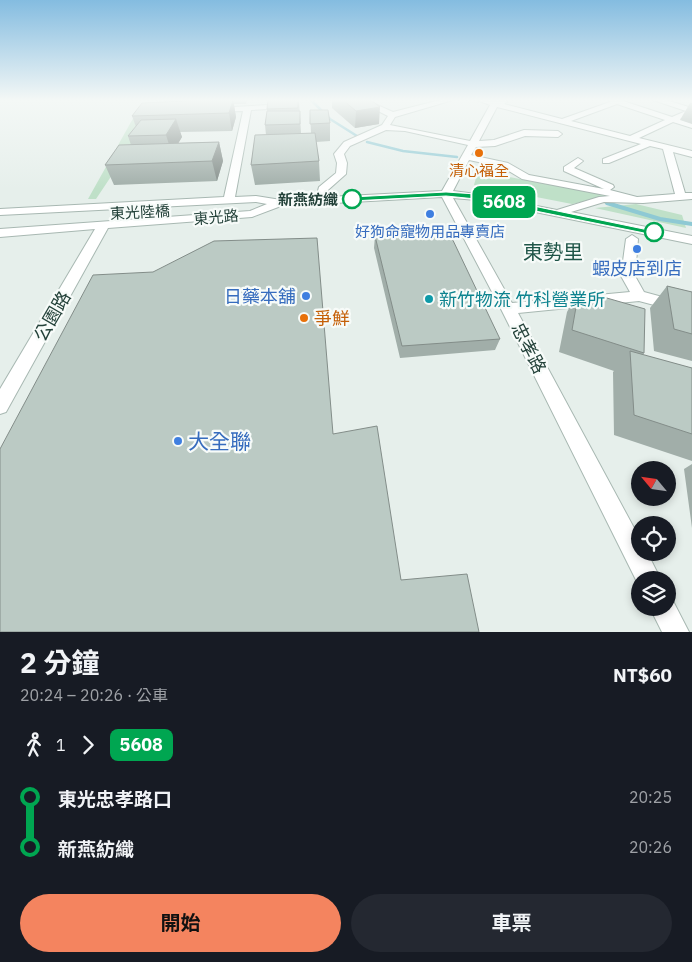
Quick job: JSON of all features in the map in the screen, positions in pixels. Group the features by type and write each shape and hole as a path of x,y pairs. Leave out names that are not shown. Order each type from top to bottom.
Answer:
{"street":[{"path":"229,200 242,129"},
{"path":"321,201 323,189 341,174 342,163 339,154 347,144 379,129"},
{"path":"408,129 474,144 495,143 524,133 558,134"},
{"path":"446,194 481,129"},
{"path":"598,129 632,138 646,144"},
{"path":"632,138 653,129"},
{"path":"614,142 667,147 692,154"},
{"path":"606,161 646,144"},
{"path":"559,212 603,199 687,197 667,147"},
{"path":"466,157 505,165 526,177 635,198"},
{"path":"578,161 567,169 635,198"},
{"name":"東光路","path":"0,212 229,200 256,199 281,203 446,194 476,196 692,240"},
{"name":"忠孝路","path":"446,194 508,308 644,571"},
{"name":"東光路","path":"0,233 252,214 281,203"},
{"name":"東光陸橋","path":"0,220 281,203"},
{"name":"公園路","path":"0,406 103,226"},
{"path":"632,238 628,276 639,296"},
{"path":"508,308 639,296 692,310"},
{"path":"667,616 676,632"}],"green space":[{"path":"127,129 142,129 96,199 88,199"},
{"path":"478,171 610,196 572,204 474,185"},
{"path":"636,204 682,215 686,228 595,208"}],"building":[{"path":"133,129 169,129 166,135 128,136"},
{"path":"315,133 319,161 251,165 255,135"},
{"path":"219,142 212,161 105,165 119,145"},
{"name":"新竹物流 竹科營業所","path":"449,232 500,339 402,346 375,236"},
{"name":"大全聯","path":"317,238 333,434 377,426 401,580 467,574 479,632 0,632 0,449 93,275 153,272 214,241"},
{"path":"667,286 692,292 692,334 674,329"},
{"path":"579,290 645,309 644,353 572,330"},
{"path":"630,351 692,368 692,434 634,415"}],"waterway":[{"path":"347,129 357,136"},
{"path":"367,142 403,151 457,157"},
{"path":"607,203 660,219 692,224"}],"bus line":[{"name":"5608","path":"352,199 446,194 476,196 654,232"}],"place":[{"name":"清心福全","path":"479,153"},
{"name":"新燕紡織","path":"352,199"},
{"name":"好狗命寵物用品專賣店","path":"430,214"},
{"name":"蝦皮店到店","path":"637,249"},
{"name":"日藥本舖","path":"306,296"},
{"name":"新竹物流 竹科營業所","path":"429,299"},
{"name":"爭鮮","path":"304,318"},
{"name":"大全聯","path":"178,441"}],"district":[{"name":"東勢里","path":"553,251"}]}
